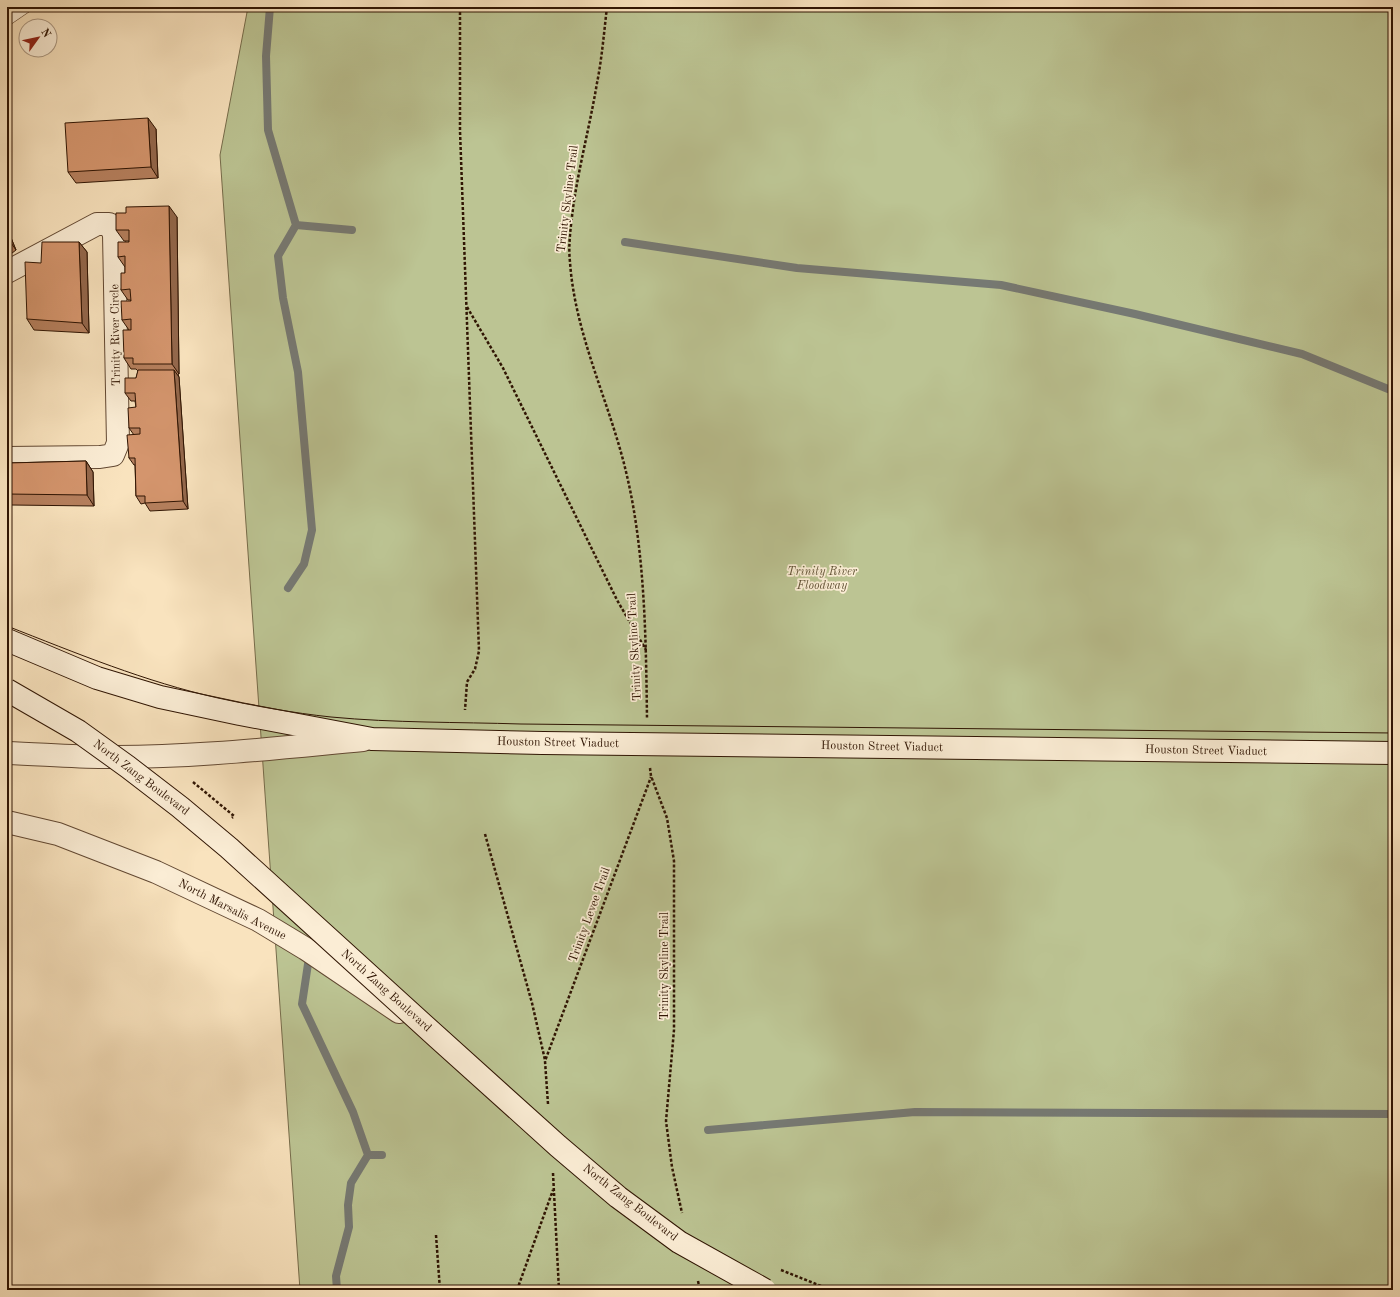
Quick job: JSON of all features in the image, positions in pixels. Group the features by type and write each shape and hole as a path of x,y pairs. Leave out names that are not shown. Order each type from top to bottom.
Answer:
{"main road":[{"name":"Trinity River Circle","path":"7,272 98,224 109,224 114,234 118,443 112,455 100,457 7,458"},
{"path":"7,640 97,678 160,697 372,739"},
{"name":"North Zang Boulevard","path":"7,690 78,731 180,807 229,848 558,1146 618,1197 679,1242 765,1290"},
{"path":"7,753 105,757 200,754 240,752 372,739"},
{"name":"Houston Street Viaduct","path":"372,739 543,743 1393,753"},
{"name":"North Marsalis Avenue","path":"7,822 58,834 142,867 258,920 306,949 437,1037"}],"lane":[{"path":"7,20 26,7"}],"path":[{"path":"460,7 460,131 479,651 475,669 467,682 464,710"},
{"name":"Trinity Skyline Trail","path":"607,7 598,82 579,167 570,232 569,260 572,290 627,477 638,531 646,651 647,720"},
{"path":"467,306 502,368 617,600 646,651"},
{"name":"Trinity Skyline Trail","path":"650,764 651,776 667,818 674,861 674,1030 666,1121 672,1167 684,1221"},
{"name":"Trinity Levee Trail","path":"485,834 532,1003 545,1061 651,776"},
{"path":"193,782 234,816"},
{"path":"517,1290 554,1188 559,1290"},
{"path":"436,1235 440,1290"},
{"path":"696,1275 700,1290"}],"green space":[{"name":"Trinity River Floodway","path":"248,7 1393,7 1393,1290 300,1290 220,155"}],"building":[{"path":"148,118 151,167 68,172 65,123"},
{"path":"169,206 172,364 133,364 133,358 124,358 123,330 131,330 131,319 122,320 121,301 131,301 130,289 121,290 121,273 125,273 125,256 118,257 118,242 129,242 129,230 116,230 116,213 126,213 126,207"},
{"path":"42,242 79,242 82,323 27,319 25,262 41,263"},
{"path":"138,370 174,370 183,501 145,503 145,496 136,496 135,458 129,458 127,435 140,434 140,428 129,428 128,408 136,407 135,393 125,393 125,378 136,378"},
{"path":"86,461 87,495 7,494 7,463"}],"waterway":[{"path":"270,7 266,56 268,130 296,225 278,256 283,298 298,372 312,530 304,564 288,588"},
{"path":"296,225 352,230"},
{"path":"625,242 797,268 1001,285 1135,314 1302,354 1393,391"},
{"path":"308,964 302,1004 353,1112 368,1155"},
{"path":"708,1130 915,1112 1393,1114"},
{"path":"368,1155 382,1155"},
{"path":"337,1290 336,1276 349,1227 348,1205 351,1183 368,1155"}],"tram line":[{"path":"7,626 111,666 164,684 232,701 274,709 355,719 521,724 1393,733"}]}
